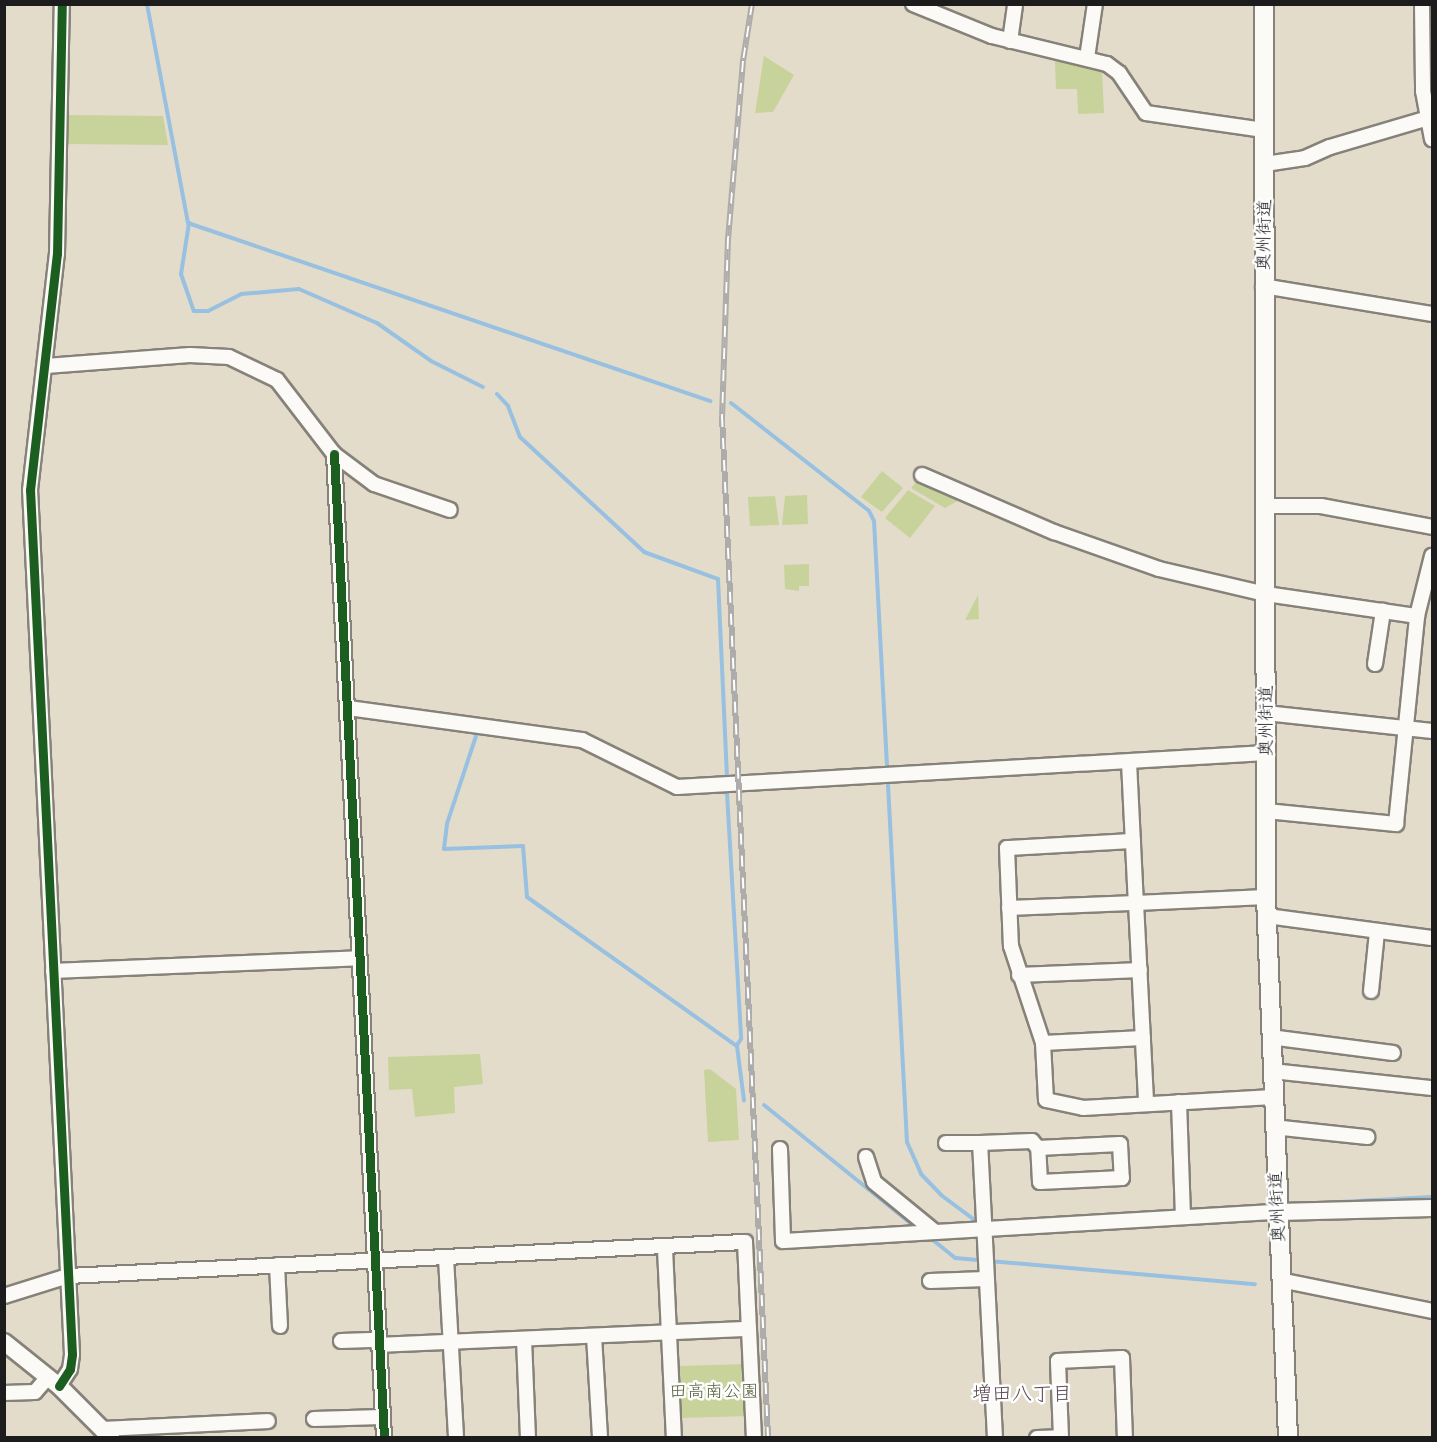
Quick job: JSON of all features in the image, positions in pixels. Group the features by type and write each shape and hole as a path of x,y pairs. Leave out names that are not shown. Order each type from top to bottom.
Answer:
{"main road":[{"name":"奥州街道","path":"1264,4 1266,897 1273,1127 1288,1437"}],"street":[{"path":"4,1393 34,1392 54,1381 70,1369 72,1354 30,490 46,366 57,254 62,4"},
{"path":"913,4 1010,41 1087,58 1119,73 1146,113 1264,130"},
{"path":"1010,41 1015,4"},
{"path":"1087,58 1095,4"},
{"path":"1422,4 1424,91 1432,139"},
{"path":"1265,164 1305,158 1430,117"},
{"path":"1263,286 1432,314"},
{"path":"46,366 190,355 229,357 277,380 334,454 374,484 450,510"},
{"path":"334,454 373,1261 384,1437"},
{"path":"922,475 1064,536 1159,569 1266,594 1417,616"},
{"path":"1264,506 1321,506 1432,527"},
{"path":"1266,811 1395,824 1417,616 1427,594 1432,556"},
{"path":"1376,664 1383,611"},
{"path":"348,708 582,740 677,787 1266,753"},
{"path":"1266,713 1432,731"},
{"path":"1129,762 1146,1103"},
{"path":"1133,841 1007,848 1011,946 1042,1043 1047,1100 1083,1108 1273,1097"},
{"path":"1009,908 1266,897"},
{"path":"1267,916 1432,938"},
{"path":"1372,991 1377,932"},
{"path":"52,971 358,958"},
{"path":"1019,975 1140,970"},
{"path":"1270,1037 1393,1053"},
{"path":"1042,1043 1143,1038"},
{"path":"1272,1071 1432,1088"},
{"path":"1179,1102 1183,1215"},
{"path":"1273,1127 1367,1137"},
{"path":"946,1143 1032,1141 1038,1148 1040,1182 1122,1178 1120,1144 1038,1148"},
{"path":"980,1143 995,1437"},
{"path":"780,1149 783,1241 1183,1215 1432,1208"},
{"path":"866,1157 874,1182 927,1233"},
{"path":"4,1296 68,1276 665,1249 745,1242 754,1437"},
{"path":"665,1249 674,1437"},
{"path":"446,1258 456,1437"},
{"path":"277,1265 280,1326"},
{"path":"930,1281 986,1279"},
{"path":"1280,1280 1432,1311"},
{"path":"340,1341 451,1342 749,1329"},
{"path":"594,1336 600,1437"},
{"path":"524,1338 528,1437"},
{"path":"4,1342 54,1381 107,1433 268,1421"},
{"path":"1038,1437 1061,1437 1058,1361 1122,1358 1125,1437"},
{"path":"314,1419 382,1417"}],"green space":[{"path":"764,56 794,75 773,112 755,113"},
{"path":"1058,57 1102,71 1104,113 1078,114 1077,89 1056,89 1055,62"},
{"path":"65,115 163,116 168,145 64,144"},
{"path":"882,471 903,488 882,512 861,497"},
{"path":"919,479 961,499 945,508 911,488"},
{"path":"908,490 935,506 910,538 885,518"},
{"path":"807,495 808,524 782,525 785,496"},
{"path":"775,496 779,525 750,526 748,497"},
{"path":"809,564 809,586 799,586 799,591 785,589 784,565"},
{"path":"978,595 979,619 965,620"},
{"path":"480,1054 483,1084 454,1087 455,1113 415,1117 412,1089 389,1090 388,1057"},
{"path":"710,1069 736,1089 739,1140 708,1142 704,1070"},
{"name":"田高南公園","path":"748,1364 750,1416 681,1418 678,1366"}],"waterway":[{"path":"147,4 188,223 710,401"},
{"path":"189,223 181,274 194,311 208,311 241,294 299,289 377,323 431,361 483,387"},
{"path":"497,394 508,406 520,437 644,552 718,579 727,781"},
{"path":"731,403 869,511 874,521 907,1142 921,1174 941,1195 976,1221"},
{"path":"478,730 447,824 444,849 523,846 527,897 737,1046 744,1101"},
{"path":"721,791 727,793 741,1039 737,1045"},
{"path":"764,1105 919,1230"},
{"path":"1340,1202 1432,1197"},
{"path":"928,1236 955,1258 1255,1284"}],"railway":[{"path":"752,4 743,61 728,238 722,416 768,1438"}],"cycle path":[{"path":"59,1386 70,1369 72,1354 30,490 57,254 62,4"},
{"path":"334,454 384,1438"}],"district":[{"name":"増田八丁目","path":"1022,1392"}]}
